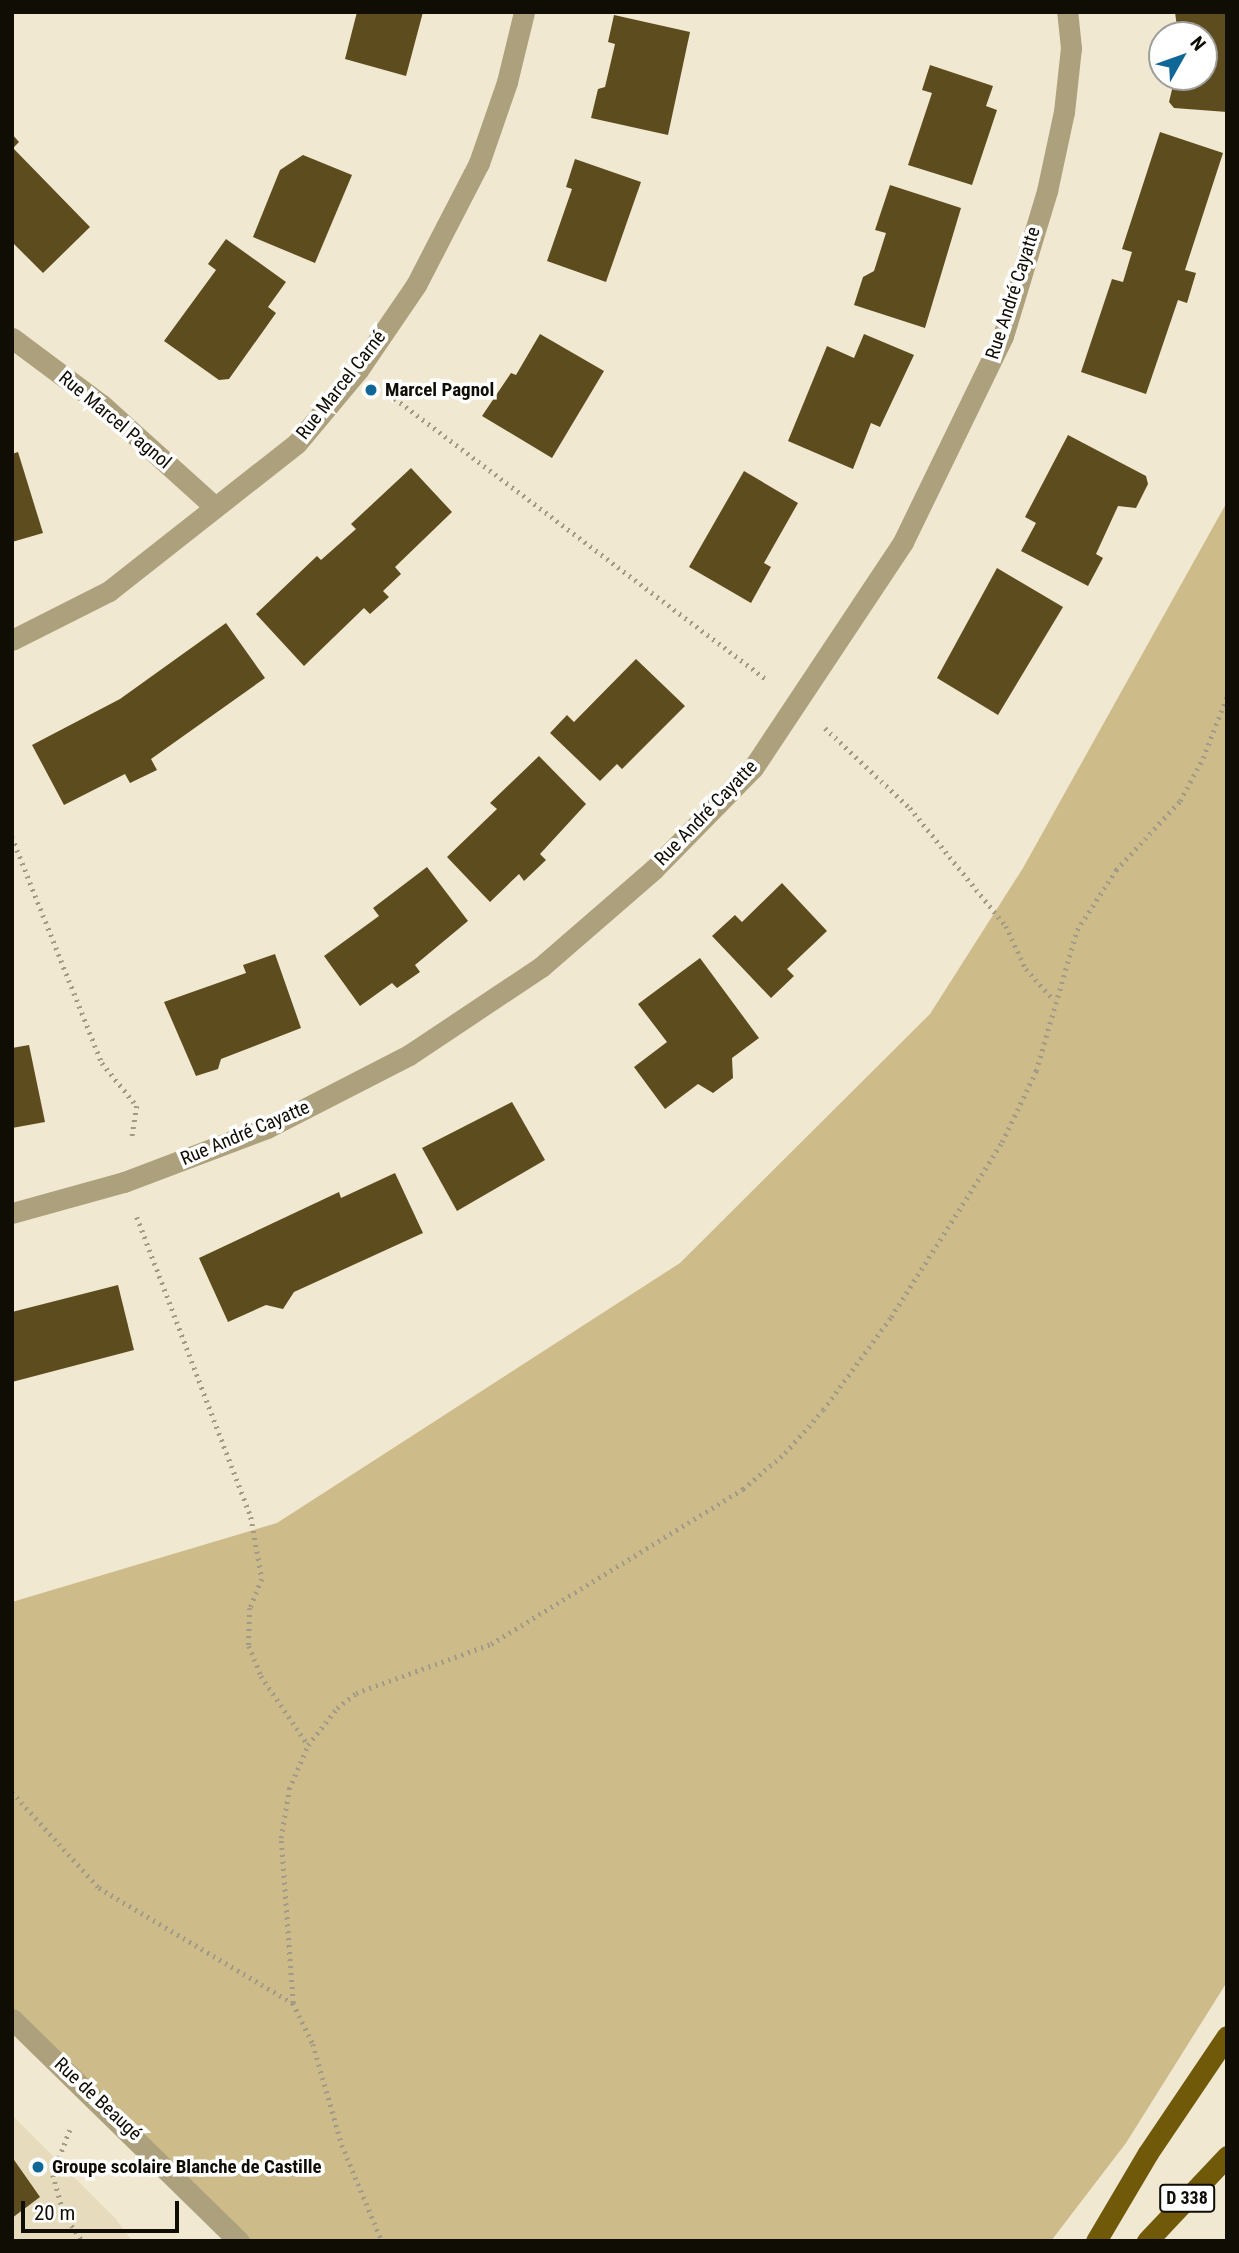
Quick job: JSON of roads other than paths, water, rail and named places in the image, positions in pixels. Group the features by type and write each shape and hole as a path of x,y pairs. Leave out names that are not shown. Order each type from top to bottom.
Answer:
{"highway":[{"path":"1096,2241 1148,2152 1227,2036"},
{"name":"D 338","path":"1147,2241 1227,2156"}],"street":[{"name":"Rue Marcel Carné","path":"12,640 109,591 296,443 358,370 416,285 479,163 507,82 524,12"},
{"name":"Rue André Cayatte","path":"12,1213 124,1182 268,1128 409,1055 541,967 653,869 753,768 903,542 1003,336 1047,191 1064,112 1071,48 1067,12"},
{"name":"Rue Marcel Pagnol","path":"12,338 102,405 215,507"},
{"name":"Rue de Beaugé","path":"12,2019 93,2093 239,2241"}],"place":[{"name":"Marcel Pagnol","path":"371,390"},
{"name":"Groupe scolaire Blanche de Castille","path":"38,2167"}]}
